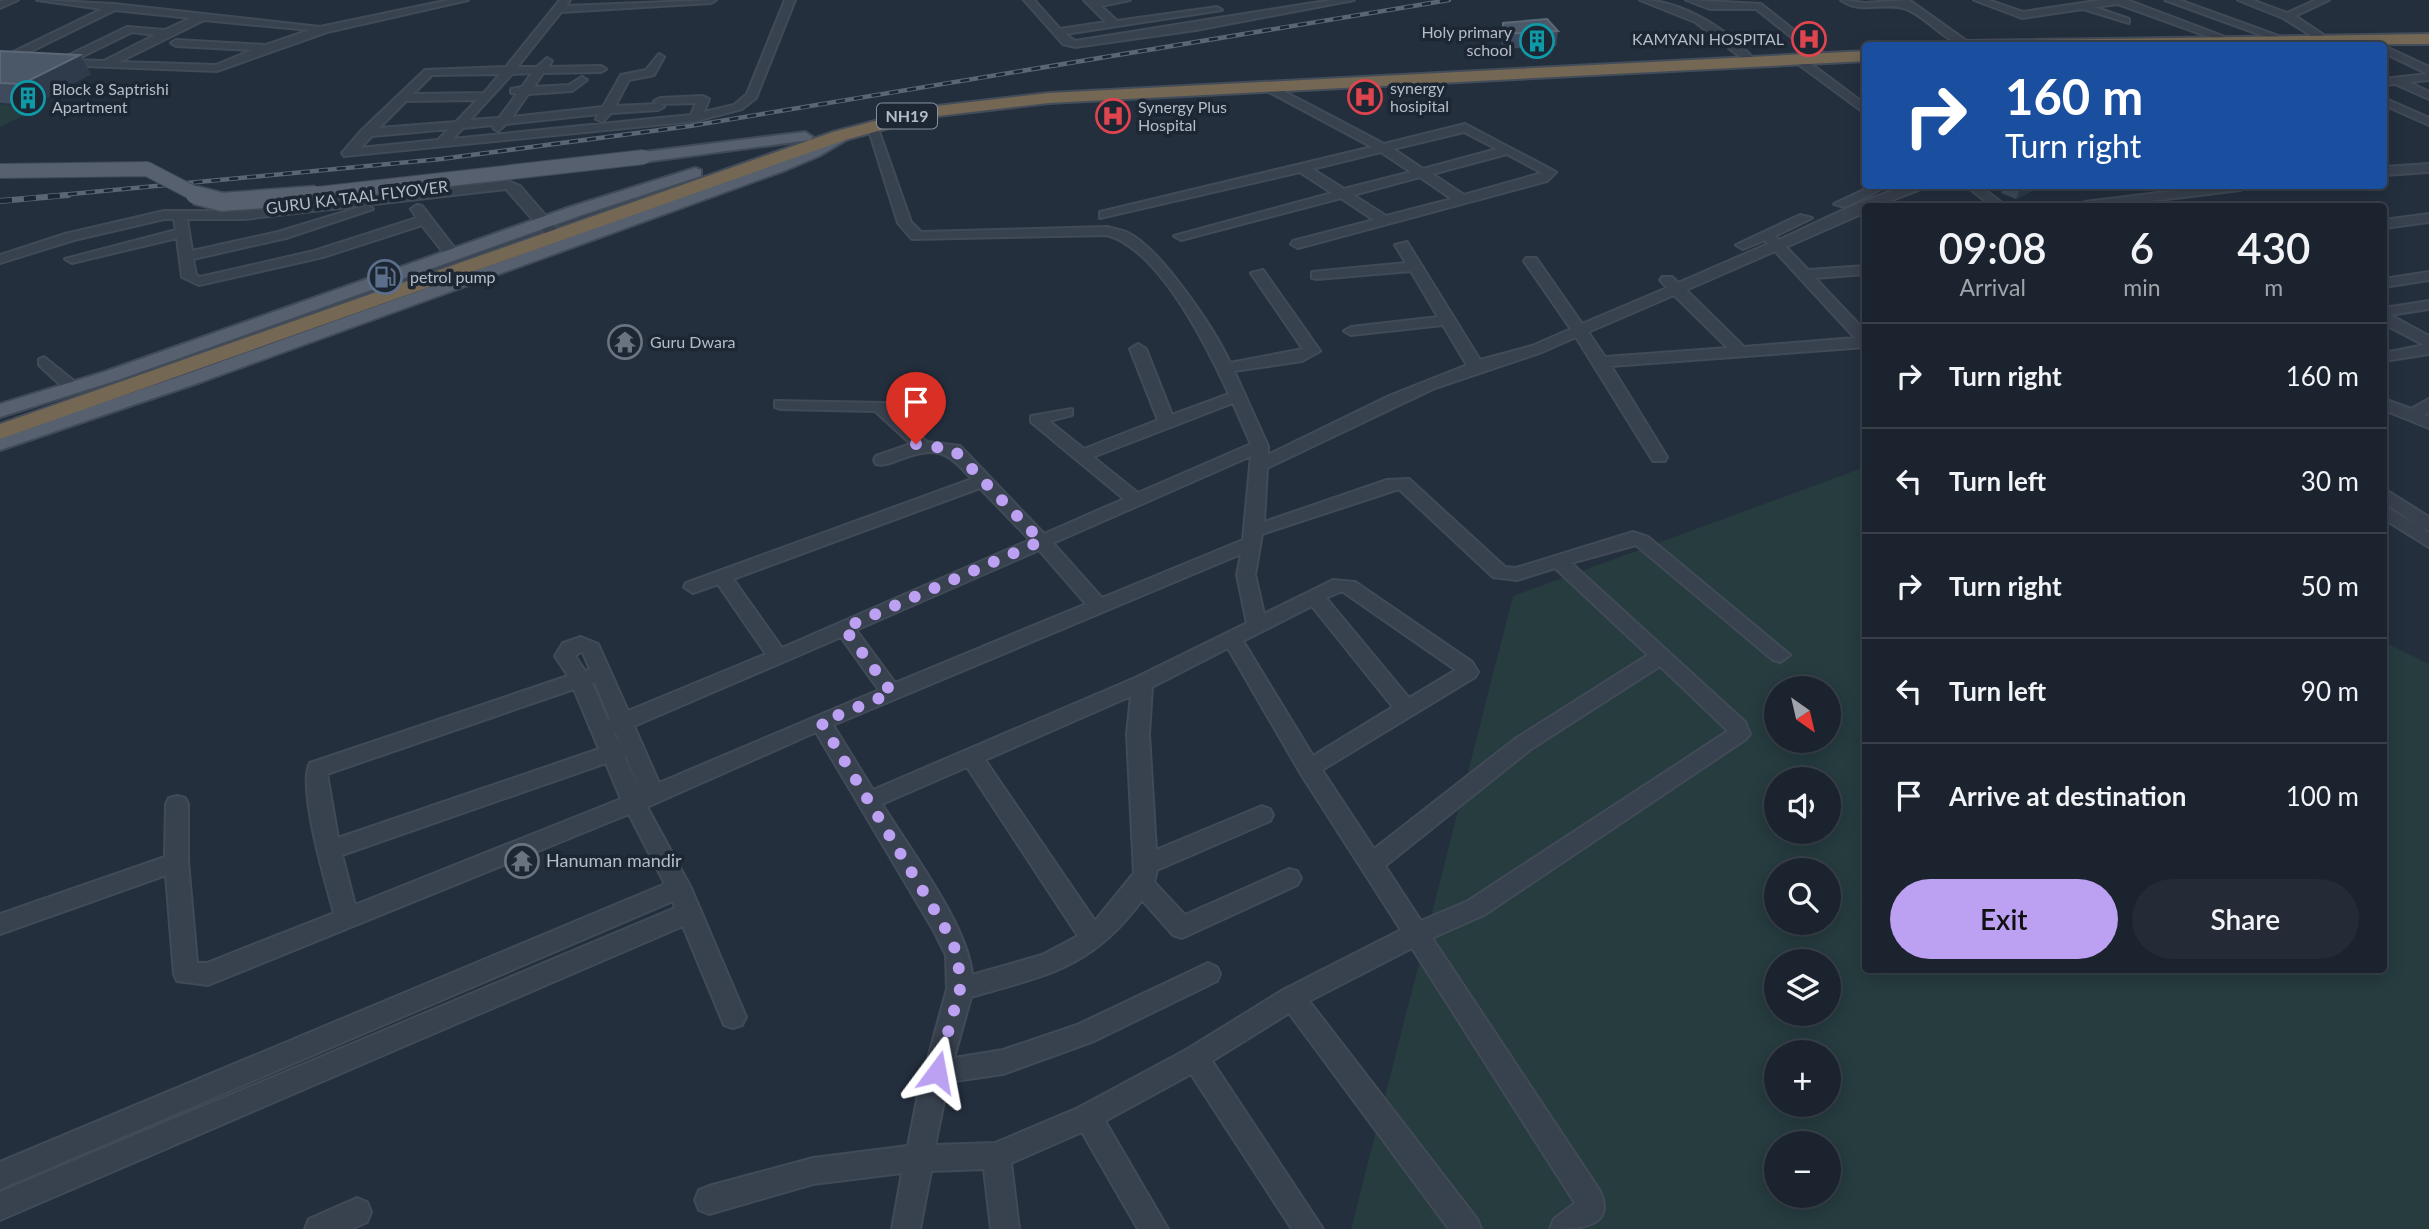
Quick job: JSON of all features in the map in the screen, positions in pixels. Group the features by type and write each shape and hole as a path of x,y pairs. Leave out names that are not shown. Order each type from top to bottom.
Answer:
{"highway":[{"path":"2290,42 2429,39"},
{"path":"2387,48 2429,44"},
{"name":"NH19","path":"849,133 928,112 1007,102 1264,85 1808,57 1862,51"},
{"name":"NH19","path":"691,170 907,108 974,99 1747,57 1862,56"},
{"path":"0,418 552,234"},
{"path":"0,432 552,234"}],"main road":[{"path":"0,411 73,388 453,254 552,234 800,159 849,133"},
{"name":"GURU KA TAAL FLYOVER","path":"0,172 121,167 147,169 202,198 222,202 273,199 805,137"},
{"name":"GURU KA TAAL FLYOVER","path":"0,178 118,173 198,205 258,209 691,170"},
{"path":"0,444 178,384 552,234 691,170"}],"street":[{"path":"0,2 13,0"},
{"path":"42,0 325,29"},
{"path":"166,33 131,29 57,62 217,68 266,48 325,29 463,0"},
{"path":"502,122 493,100 506,70 563,4 711,0"},
{"path":"659,57 650,73 627,75 541,68 506,70 475,76 429,72 365,133 348,153 628,124 738,107 752,96 790,0"},
{"path":"1029,0 1067,42 1075,44 1233,21 1349,0"},
{"path":"1093,2 1125,0"},
{"path":"1204,0 1233,21"},
{"path":"1284,0 1271,2 1286,12"},
{"path":"1644,0 1699,20 1747,57"},
{"path":"1690,0 1710,6 1758,6 1862,107"},
{"path":"1846,0 1864,6 1905,3 1960,42"},
{"path":"1979,0 2016,14 2041,13 2119,0 2233,42"},
{"path":"2010,0 2041,13"},
{"path":"2064,0 2126,21"},
{"path":"2170,0 2290,42"},
{"path":"2243,0 2287,16 2329,42"},
{"path":"2287,16 2324,0"},
{"path":"1093,2 1114,24"},
{"path":"2,60 116,6"},
{"path":"2197,9 2258,6"},
{"path":"1058,32 1217,10"},
{"path":"107,64 203,16"},
{"path":"201,44 248,21"},
{"path":"176,43 266,48"},
{"path":"2387,50 2429,71"},
{"path":"493,100 528,86 551,55"},
{"path":"575,55 585,70"},
{"path":"1808,57 1862,99"},
{"path":"528,86 544,90 572,88 585,70 589,58"},
{"path":"2,60 28,61"},
{"path":"441,144 493,100 528,86 557,81 585,70"},
{"path":"599,126 627,75"},
{"path":"429,128 475,76"},
{"path":"2387,82 2429,77"},
{"path":"2396,80 2429,96"},
{"path":"1264,85 1383,148 1463,200"},
{"path":"405,94 493,100 535,106 544,90"},
{"path":"405,94 456,98"},
{"path":"365,133 502,122 551,113 634,108 660,100 699,98 704,101 699,112"},
{"path":"653,121 660,100"},
{"path":"2387,102 2429,122"},
{"path":"679,107 699,112"},
{"path":"628,124 634,108"},
{"path":"538,134 551,113"},
{"path":"382,117 439,116"},
{"path":"489,139 502,122"},
{"path":"871,126 909,231 928,237 1107,230 1125,236 1158,265 1215,346 1259,456 1253,537 1246,575 1257,625"},
{"path":"1105,215 1465,128 1550,172 1549,175 1463,200 1298,244"},
{"path":"1181,236 1509,150"},
{"path":"508,185 516,171 525,167 635,153 647,157"},
{"path":"1301,167 1385,221"},
{"path":"2387,171 2429,168"},
{"path":"0,259 70,237 180,214 244,215 508,185 516,189 552,234"},
{"path":"1868,203 1879,189"},
{"path":"1870,203 1914,189"},
{"path":"1964,189 1982,203"},
{"path":"1976,189 1996,203"},
{"path":"2142,189 2174,203"},
{"path":"2106,203 2215,189"},
{"path":"409,196 423,220 453,254"},
{"path":"72,259 293,232 341,219 394,198"},
{"path":"601,731 778,657 1135,499 1259,456 1475,365 1537,349 1576,326 1671,284 1772,240 1862,206"},
{"path":"180,214 189,277 200,281 318,254 423,220"},
{"path":"2387,224 2429,218"},
{"path":"2412,220 2429,229"},
{"path":"1772,240 1862,337"},
{"path":"107,260 184,244"},
{"path":"1402,245 1475,365"},
{"path":"1531,261 1601,362 1659,457"},
{"path":"1317,275 1415,266"},
{"path":"1802,275 1862,270"},
{"path":"1224,368 1302,356 1312,351 1258,273"},
{"path":"2387,283 2429,276"},
{"path":"1671,284 1740,351"},
{"path":"2387,312 2429,305"},
{"path":"1351,331 1448,320"},
{"path":"2387,320 2429,342"},
{"path":"1601,362 1862,341"},
{"path":"1138,349 1167,423"},
{"path":"2387,356 2429,349"},
{"path":"44,362 73,388"},
{"path":"1082,455 1237,396"},
{"path":"781,404 879,406 922,446"},
{"path":"2412,416 2429,404"},
{"path":"2387,405 2429,423"},
{"path":"1066,412 1037,419 1135,499"},
{"path":"882,460 922,446 954,450 1041,541 1099,607"},
{"path":"693,587 982,481"},
{"path":"177,804 176,862 186,974 208,974 644,799 821,722 1099,607 1253,537 1393,484 1403,483 1500,573 1517,574 1633,538 1642,541 1780,655"},
{"path":"2387,496 2429,525"},
{"path":"2387,512 2429,541"},
{"path":"709,1200 813,1171 919,1158 996,1156 1088,1116 1195,1058 1292,998 1416,934 1476,908 1739,734 1738,727 1558,561"},
{"path":"722,576 778,657"},
{"path":"868,801 1142,683 1340,584 1348,586 1465,667 1468,672 1309,768"},
{"path":"1314,596 1407,710"},
{"path":"844,628 892,693"},
{"path":"1232,639 1309,768 1590,1201 1588,1212 1564,1229"},
{"path":"644,799 611,753 580,680 565,656 570,648 587,645 624,721 633,745 644,799 733,1017"},
{"path":"1371,864 1532,738 1660,657"},
{"path":"347,918 329,850 316,775 323,765 602,672"},
{"path":"1142,683 1138,734 1144,873 1182,928 1289,878"},
{"path":"821,722 944,926 958,955 960,989 937,1072 906,1229"},
{"path":"329,850 633,745"},
{"path":"971,756 1093,938"},
{"path":"960,989 1061,959 1093,938 1144,873 1262,815"},
{"path":"0,924 176,862"},
{"path":"0,1176 685,900"},
{"path":"0,1206 685,900"},
{"path":"937,1072 1003,1062 1086,1033 1208,974"},
{"path":"1292,998 1466,1229"},
{"path":"1195,1058 1309,1229"},
{"path":"1088,1116 1154,1229"},
{"path":"996,1156 1005,1229"},
{"path":"319,1229 357,1212"}],"green space":[{"path":"0,104 42,107 0,127"},
{"path":"1862,468 1862,973 2387,973 2387,643 2429,664 2429,1229 1351,1229 1513,596"}],"building":[{"path":"1547,19 1558,31 1503,34 1503,23"},
{"path":"0,51 80,55 22,84 0,83"}],"railway":[{"path":"50,196 441,159 690,126 1449,0"},
{"path":"0,201 68,195"}],"place":[{"name":"KAMYANI HOSPITAL","path":"1809,39"},
{"name":"Holy primary school","path":"1537,41"},
{"name":"synergy hosipital","path":"1365,97"},
{"name":"Block 8 Saptrishi Apartment","path":"28,98"},
{"name":"Synergy Plus Hospital","path":"1113,116"},
{"name":"petrol pump","path":"385,277"},
{"name":"Guru Dwara","path":"625,342"},
{"name":"Hanuman mandir","path":"522,861"}],"route":[{"path":"916,444 954,450 1041,541 844,628 892,693 821,722 944,926 958,955 960,989 937,1072"}]}
